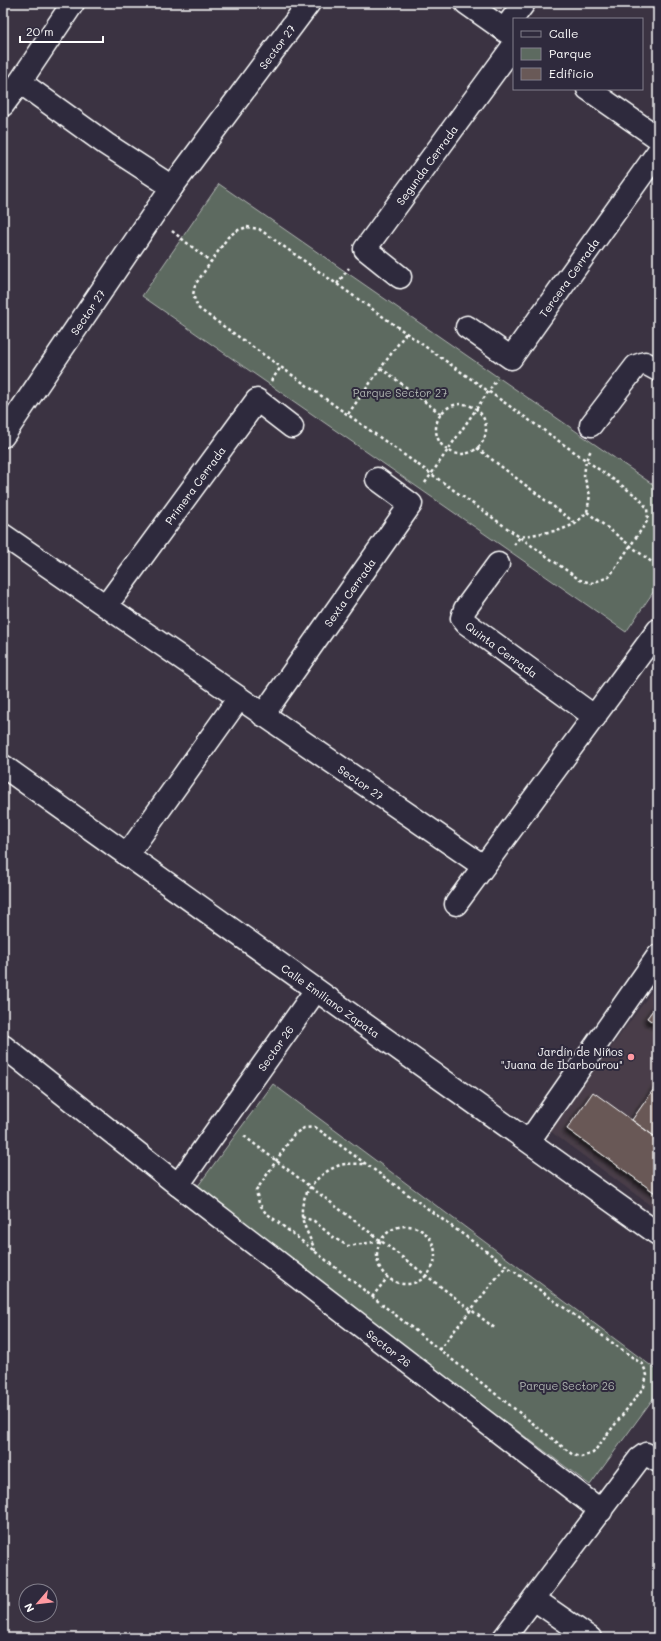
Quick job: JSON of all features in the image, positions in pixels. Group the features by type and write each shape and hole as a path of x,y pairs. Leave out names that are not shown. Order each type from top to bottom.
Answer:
{"street":[{"path":"3,105 73,3"},
{"name":"Sector 27","path":"3,436 172,187 309,3"},
{"path":"466,3 511,37"},
{"path":"518,18 524,3"},
{"name":"Segunda Cerrada","path":"400,277 365,249 511,37"},
{"path":"20,82 106,144 172,187"},
{"path":"589,90 658,138"},
{"name":"Tercera Cerrada","path":"511,358 658,152"},
{"path":"467,327 511,358"},
{"path":"591,425 636,366 645,363 658,370"},
{"name":"Primera Cerrada","path":"106,606 257,400 292,427"},
{"path":"378,479 410,504"},
{"name":"Sexta Cerrada","path":"263,715 410,504"},
{"name":"Sector 27","path":"3,535 483,866"},
{"name":"Quinta Cerrada","path":"498,564 465,609 462,618 466,623 595,717"},
{"path":"456,904 658,630"},
{"path":"127,855 239,698"},
{"name":"Calle Emiliano Zapata","path":"3,766 658,1234"},
{"path":"529,1141 658,956"},
{"name":"Sector 26","path":"178,1184 316,990"},
{"name":"Sector 26","path":"3,1046 178,1184 601,1511"},
{"path":"504,1638 639,1459 652,1458"},
{"path":"534,1599 590,1638"}],"path":[{"path":"153,217 211,262"},
{"path":"248,227 259,229 406,333 638,497 646,508 648,520 609,577 592,583 580,580 198,308 193,295 195,285 228,237 236,231 248,227"},
{"path":"348,414 406,333"},
{"path":"410,504 511,358"},
{"path":"381,368 441,414"},
{"path":"463,404 471,406 476,410 484,418 486,426 485,434 478,448 463,454 448,450 442,445 437,434 437,422 441,414 447,408 454,405 463,404"},
{"path":"498,564 520,537 560,530 575,524 588,512 590,495 584,476 586,460 594,446 591,425"},
{"path":"478,448 575,524"},
{"path":"588,512 658,567"},
{"path":"223,1121 496,1329"},
{"path":"315,1127 365,1164 643,1365 647,1375 644,1387 593,1453 581,1457 573,1455 265,1212 259,1203 256,1191 294,1134 304,1128 315,1127"},
{"path":"316,1252 302,1217 303,1200 310,1187 324,1173 341,1165 365,1164"},
{"path":"302,1217 314,1221 334,1238 348,1246 381,1241"},
{"path":"402,1226 412,1226 421,1230 428,1236 433,1245 435,1254 434,1263 430,1272 426,1275 415,1283 405,1284 396,1282 388,1277 382,1270 378,1261 378,1252 381,1241 386,1234 402,1226"},
{"path":"439,1350 506,1266"},
{"path":"354,1320 388,1277"}],"shaded area":[{"name":"Jardín de Niños \"Juana de Ibarbourou\"","path":"658,983 658,1211 550,1131"}],"green space":[{"name":"Parque Sector 27","path":"219,184 658,488 658,585 626,632 142,296"},
{"name":"Parque Sector 26","path":"273,1084 658,1371 658,1392 590,1485 195,1190"}],"building":[{"path":"658,1003 658,1026 647,1018"},
{"path":"658,1083 658,1139 632,1120"},
{"path":"593,1092 658,1139 658,1195 567,1129"}],"place":[{"name":"Jardín de Niños \"Juana de Ibarbourou\"","path":"631,1057"}]}
